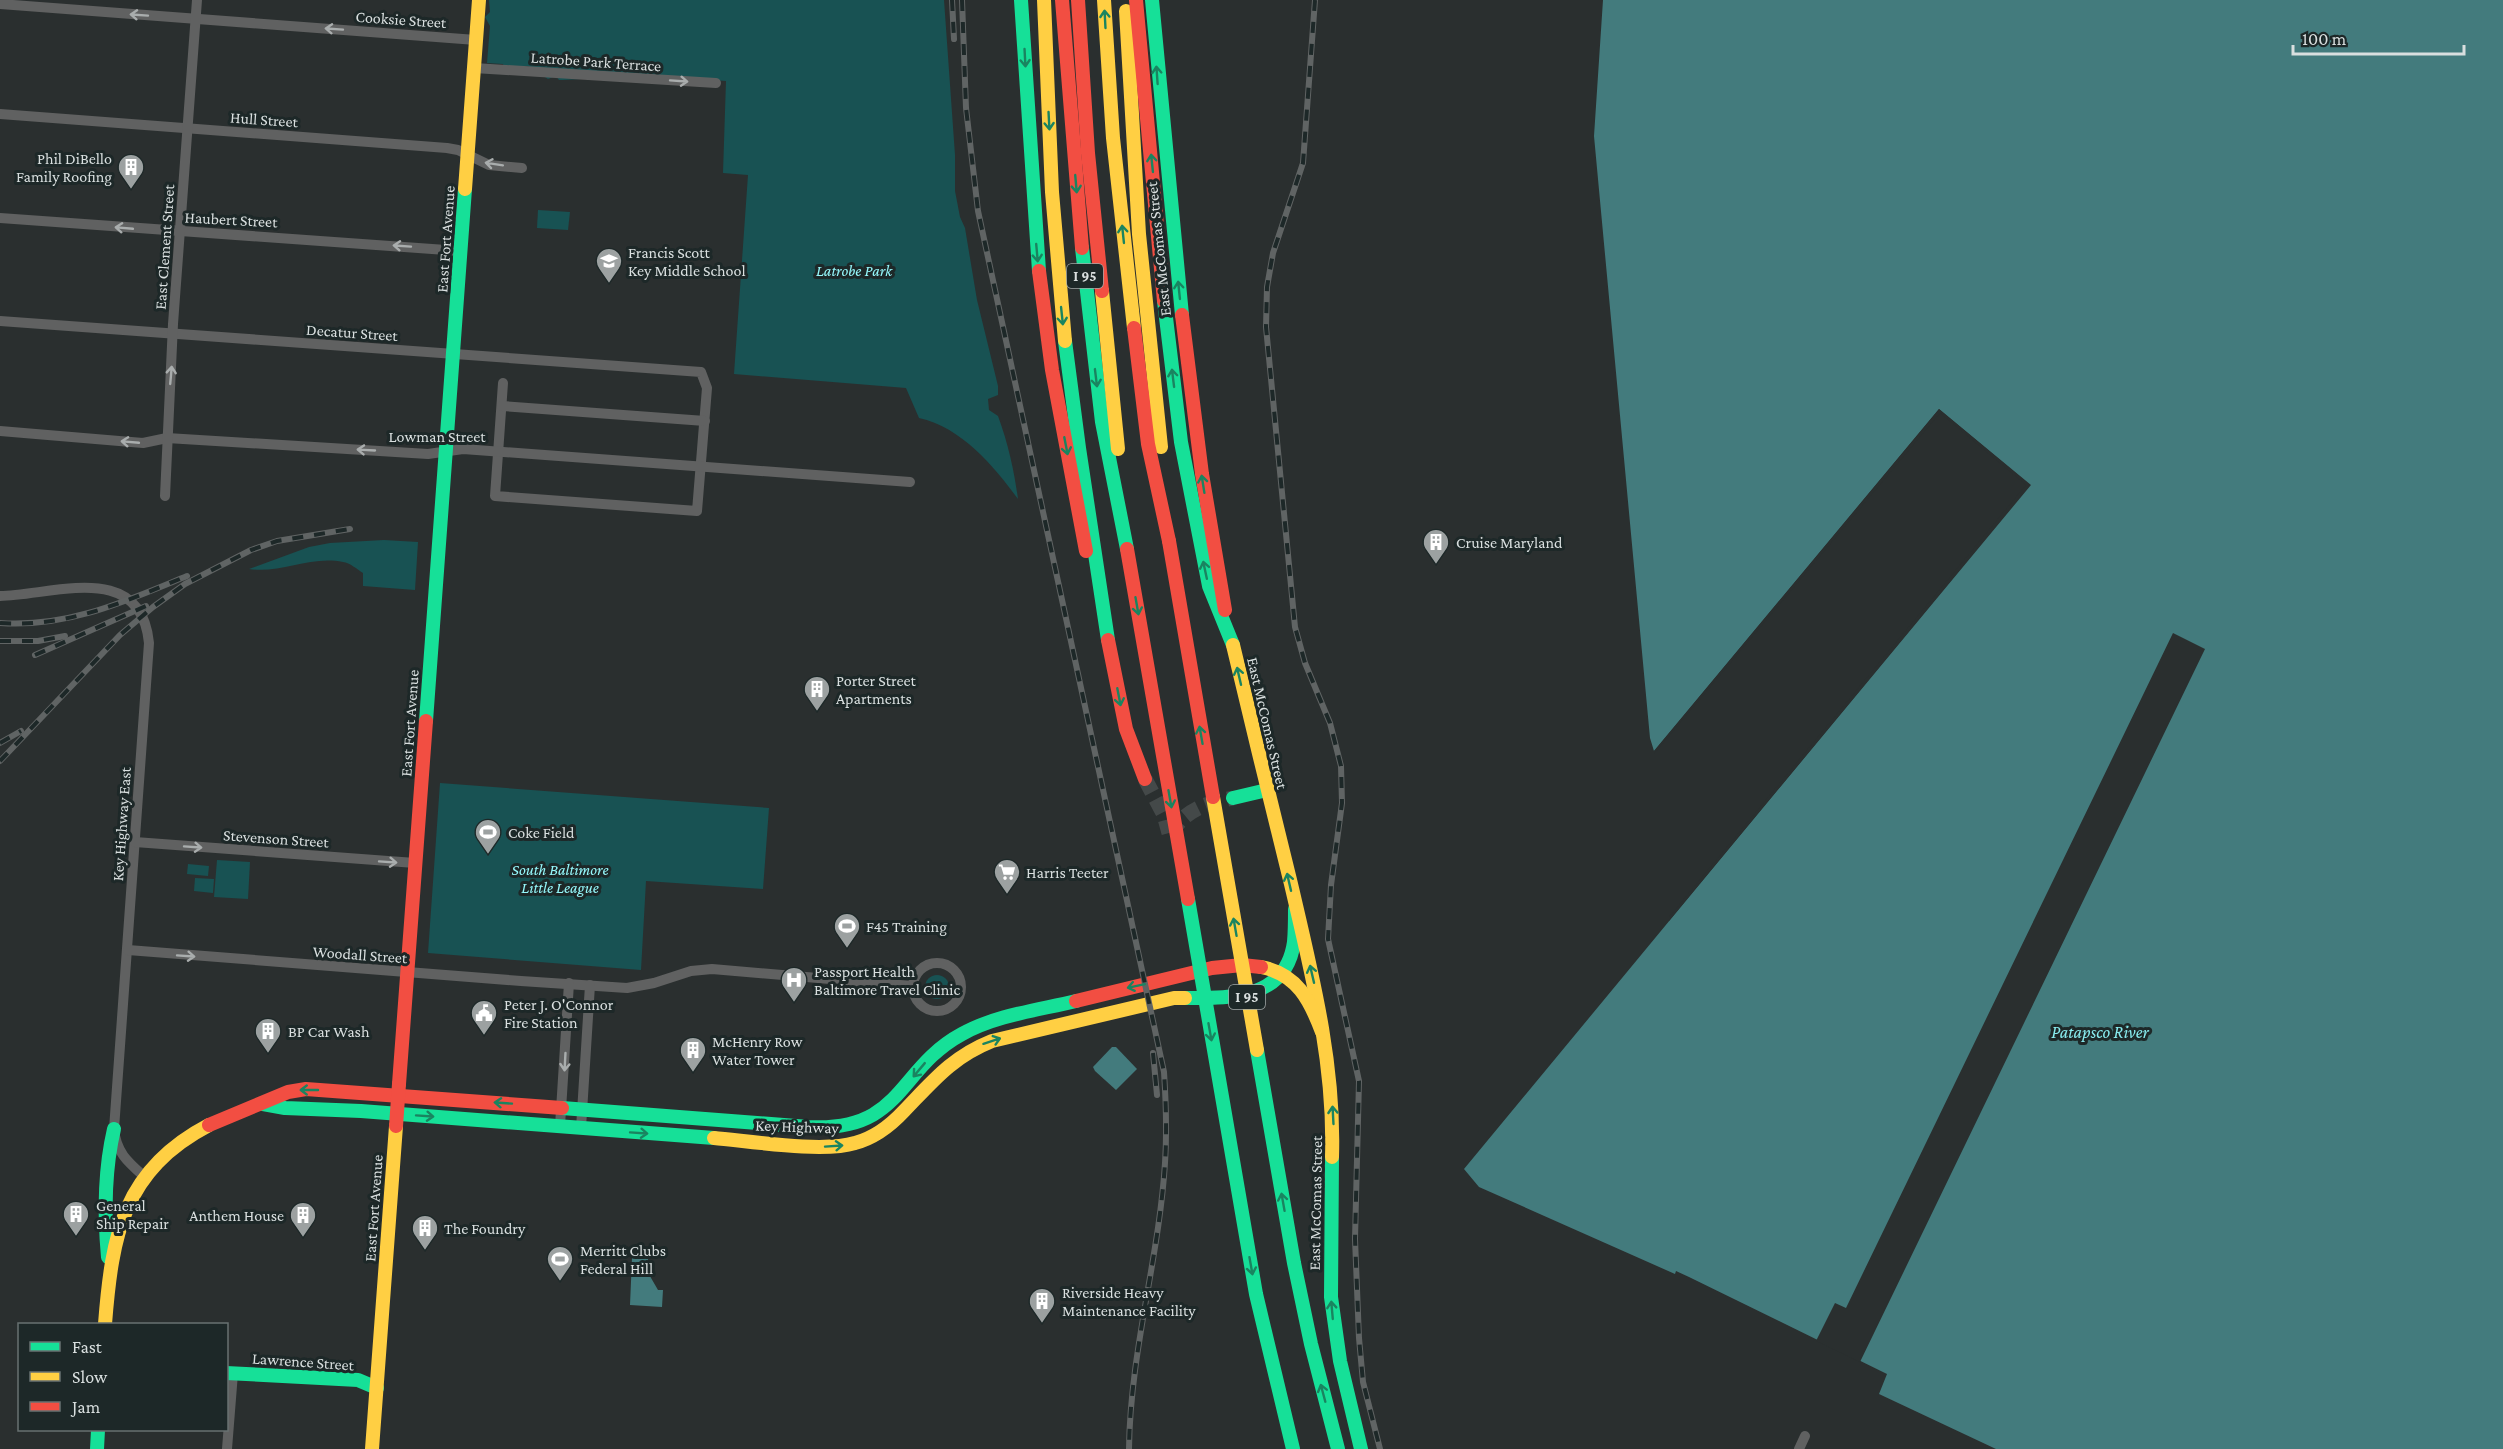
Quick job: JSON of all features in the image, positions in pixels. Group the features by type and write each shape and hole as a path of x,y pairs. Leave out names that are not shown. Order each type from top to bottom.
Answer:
{"main road":[{"name":"East Fort Avenue","path":"372,1449 479,0"},
{"path":"1021,0 1034,220 1043,309 1066,448 1094,588 1108,640"},
{"path":"1044,0 1049,135 1060,298 1076,435 1108,640 1126,729 1145,779"},
{"name":"I 95","path":"1062,0 1080,228 1102,422 1127,549 1256,1294 1293,1449"},
{"name":"I 95","path":"1078,0 1088,153 1127,549"},
{"name":"I 95","path":"1104,0 1114,148 1128,286 1148,444 1168,541 1298,1283 1320,1384 1338,1449"},
{"name":"I 95","path":"1125,0 1138,234 1161,442 1168,541"},
{"path":"1136,0 1181,442 1209,585 1233,645"},
{"name":"East McComas Street","path":"1152,0 1158,88 1193,414 1206,508 1233,645 1314,981 1329,1074 1333,1115 1330,1243 1334,1320 1344,1384 1361,1449"},
{"path":"1233,798 1267,790"},
{"path":"1282,973 1294,942 1295,909"},
{"name":"Key Highway","path":"105,1323 109,1272 122,1217 161,1158 194,1132 218,1119 263,1104 282,1093 313,1090 582,1108 787,1125 847,1126 878,1113 902,1091 927,1061 960,1035 995,1021 1123,989 1230,966 1251,966 1282,973 1305,994 1322,1032"},
{"name":"Key Highway","path":"263,1104 285,1108 823,1146 851,1144 879,1133 898,1117 942,1070 964,1054 992,1041 1174,998 1244,996 1268,986 1282,973"},
{"path":"109,1272 104,1219 109,1150 114,1129"},
{"name":"Lawrence Street","path":"230,1373 358,1380 377,1388"},
{"path":"97,1449 98,1431"}],"street":[{"name":"East Clement Street","path":"165,496 172,334 197,0"},
{"name":"Cooksie Street","path":"0,4 476,40"},
{"name":"Latrobe Park Terrace","path":"474,68 716,83"},
{"name":"Hull Street","path":"0,114 447,148 468,154 489,165 522,168"},
{"name":"Haubert Street","path":"0,218 460,250"},
{"name":"Decatur Street","path":"0,321 701,372 707,388 705,421"},
{"path":"501,406 705,421 697,511 495,496 499,451 501,406 503,383"},
{"name":"Lowman Street","path":"0,431 143,443 167,438 428,454 464,449 910,482"},
{"name":"Key Highway East","path":"0,596 84,587 103,588 117,592 130,600 142,616 148,632 114,1129 115,1139 123,1158 146,1178"},
{"name":"Stevenson Street","path":"135,842 415,863"},
{"name":"Woodall Street","path":"128,950 590,985 639,986 691,971 712,969 912,986"},
{"path":"941,963 954,969 961,982 956,1002 950,1007 937,1011 930,1010 919,1003 912,986 916,973 927,964 941,963"},
{"path":"560,1126 569,983"},
{"path":"581,1128 590,985"},
{"path":"228,1424 230,1373"},
{"path":"227,1449 228,1431"},
{"path":"1799,1449 1805,1436"}],"green space":[{"name":"Latrobe Park","path":"489,0 944,0 955,155 955,191 960,217 965,228 977,300 998,386 998,395 988,399 989,410 998,416 1002,426 1018,499 987,461 962,439 949,430 919,418 906,388 734,374 748,175 723,173 726,81 649,75 559,80 556,76 548,79 528,66 504,67 503,64 487,63 490,26 485,17 490,12"},
{"path":"538,210 570,212 568,230 537,228"},
{"path":"384,540 418,542 415,590 363,586 363,573 351,565 331,560 272,569 249,569 309,547 330,543"},
{"name":"South Baltimore Little League","path":"440,783 769,808 763,889 646,881 641,970 428,953"},
{"path":"217,860 250,862 248,899 214,897"},
{"path":"188,864 209,866 208,876 187,874"},
{"path":"195,878 214,879 213,893 194,891"},
{"path":"937,975 945,979 949,987 945,995 937,999 929,995 925,987 929,979"}],"water":[{"name":"Patapsco River","path":"1603,0 2503,0 2503,1449 1996,1449 1879,1394 1887,1374 1676,1271 1675,1274 1479,1187 1464,1169 2030,485 1939,409 1654,751 1650,738 1594,136"},
{"path":"1112,1047 1116,1047 1137,1069 1116,1090 1093,1067"},
{"path":"632,1258 648,1259 647,1271 658,1290 663,1290 662,1307 630,1305"}],"pier":[{"path":"1939,409 2031,485 1669,921 1669,917 2026,485 1940,413 1654,754 1654,751"},
{"path":"2173,633 2205,649 1860,1362 1816,1341 1835,1303 1846,1308"}],"tunnel":[{"path":"1145,779 1164,815 1169,833"},
{"path":"1171,834 1183,819 1198,808 1233,798"}],"railway":[{"path":"952,0 954,39"},
{"path":"962,0 966,108 978,211 1164,1072 1166,1140 1162,1199 1134,1377 1129,1449"},
{"path":"1315,0 1303,163 1273,253 1267,287 1266,327 1295,627 1305,663 1330,723 1341,766 1342,803 1331,885 1328,939 1359,1081 1355,1239 1359,1338 1363,1382 1380,1449"},
{"path":"0,761 120,635 185,584 251,550 277,541 350,529"},
{"path":"0,623 25,623 73,617 119,603 187,576"},
{"path":"35,655 146,606"},
{"path":"0,641 38,641 65,636"},
{"path":"0,743 21,731"},
{"path":"1153,1053 1157,1095"}],"traffic: fast":[{"path":"1021,0 1039,271"},
{"path":"1152,0 1182,315"},
{"path":"426,721 465,189"},
{"path":"1082,248 1102,422 1127,549"},
{"path":"1164,301 1181,442 1209,586 1233,645"},
{"path":"1065,341 1108,640"},
{"path":"1233,798 1267,790"},
{"path":"1188,899 1256,1294 1293,1449"},
{"path":"1185,998 1237,996 1268,985 1280,975 1289,961 1294,942 1295,909"},
{"path":"562,1108 809,1127 840,1126 863,1120 882,1109 941,1048 975,1027 1018,1014 1076,1001"},
{"path":"1257,1050 1294,1263 1311,1344 1338,1449"},
{"path":"263,1104 285,1108 361,1111 714,1138"},
{"path":"108,1257 106,1193 108,1161 114,1129"},
{"path":"1332,1157 1331,1297 1340,1361 1361,1449"},
{"path":"228,1373 358,1380 377,1388"},
{"path":"97,1449 98,1431"}],"traffic: slow":[{"path":"465,189 479,0"},
{"path":"1044,0 1052,192 1065,341"},
{"path":"1104,0 1113,138 1134,328"},
{"path":"1126,11 1139,234 1161,447"},
{"path":"1102,291 1118,449"},
{"path":"1233,645 1314,985 1330,1088 1332,1157"},
{"path":"1213,797 1257,1050"},
{"path":"1261,967 1273,970 1293,982 1307,999 1322,1032"},
{"path":"714,1138 806,1147 841,1146 855,1143 875,1135 887,1126 954,1062 978,1047 992,1041 1174,998 1185,998"},
{"path":"105,1323 112,1262 127,1208 140,1184 157,1163 180,1143 209,1125"},
{"path":"372,1449 396,1126"}],"traffic: jam":[{"path":"1062,0 1082,248"},
{"path":"1078,0 1088,153 1102,291"},
{"path":"1136,0 1164,301"},
{"path":"1039,271 1052,370 1086,551"},
{"path":"1182,315 1202,474 1225,610"},
{"path":"1134,328 1148,444 1169,541"},
{"path":"1169,541 1213,797"},
{"path":"1127,549 1188,899"},
{"path":"1108,640 1126,729 1145,779"},
{"path":"399,1084 426,721"},
{"path":"1076,1001 1212,968 1242,965 1261,967"},
{"path":"396,1126 399,1084"},
{"path":"209,1125 288,1092 306,1089 562,1108"}],"place":[{"name":"Phil DiBello Family Roofing","path":"131,190"},
{"name":"Francis Scott Key Middle School","path":"609,284"},
{"name":"Cruise Maryland","path":"1436,565"},
{"name":"Porter Street Apartments","path":"817,712"},
{"name":"Coke Field","path":"488,855"},
{"name":"Harris Teeter","path":"1007,895"},
{"name":"F45 Training","path":"847,949"},
{"name":"Passport Health Baltimore Travel Clinic","path":"794,1003"},
{"name":"Peter J. O'Connor Fire Station","path":"484,1036"},
{"name":"BP Car Wash","path":"268,1054"},
{"name":"McHenry Row Water Tower","path":"693,1073"},
{"name":"General Ship Repair","path":"76,1237"},
{"name":"Anthem House","path":"303,1238"},
{"name":"The Foundry","path":"425,1251"},
{"name":"Merritt Clubs Federal Hill","path":"560,1282"},
{"name":"Riverside Heavy Maintenance Facility","path":"1042,1324"}]}
